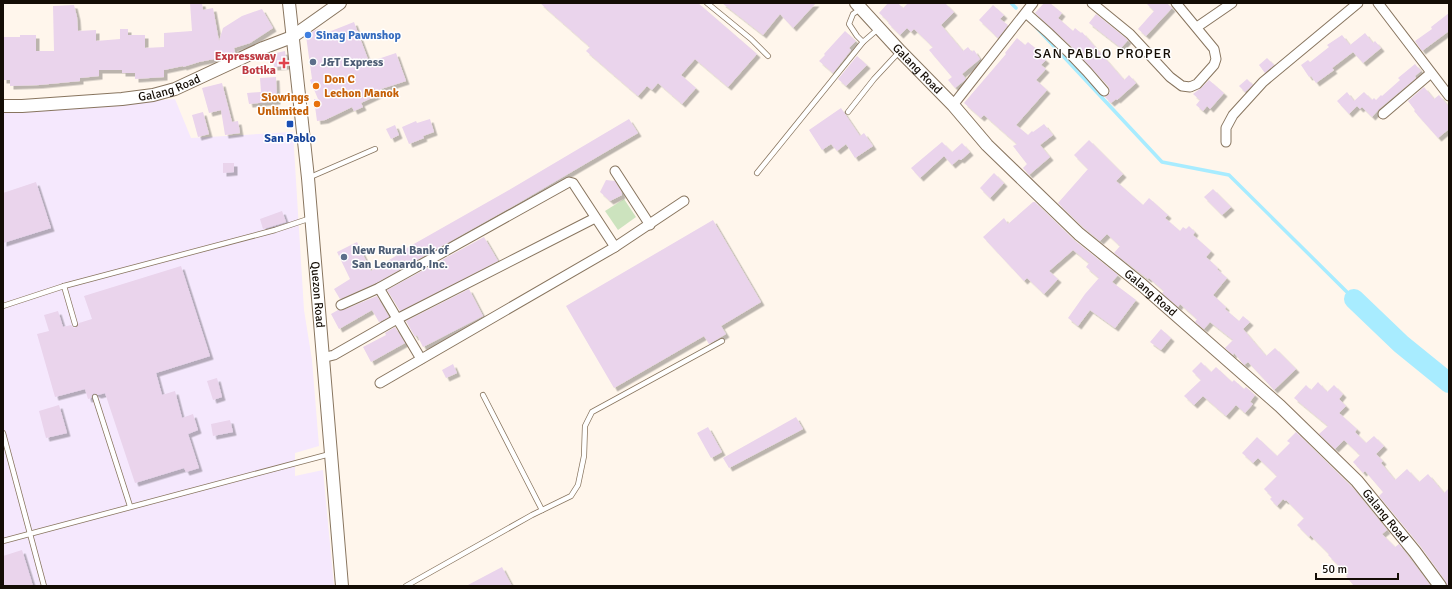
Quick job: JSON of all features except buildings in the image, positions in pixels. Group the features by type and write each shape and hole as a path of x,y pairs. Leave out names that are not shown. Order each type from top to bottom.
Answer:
{"street":[{"name":"Quezon Road","path":"289,3 308,178 342,586"},
{"name":"Galang Road","path":"3,106 78,103 122,99 153,95 175,89 263,48 292,37 340,3"},
{"path":"953,105 1033,3"},
{"path":"1092,3 1130,34 1170,77 1182,86 1190,87 1197,84 1214,65 1216,58 1214,49 1176,3"},
{"path":"1197,27 1232,3"},
{"path":"1226,142 1226,128 1233,115 1263,82 1358,3"},
{"path":"1378,3 1449,96"},
{"name":"Galang Road","path":"859,6 900,52 953,105 987,145 1079,234 1142,285 1280,406 1357,481 1415,552 1440,586"},
{"path":"1026,13 1056,39 1085,68 1104,91"},
{"path":"1383,114 1431,73"},
{"path":"615,171 650,225"},
{"path":"341,305 379,288 569,182 573,183 615,247"},
{"path":"380,383 615,247 684,201"},
{"path":"322,358 334,355 397,319 595,218"},
{"path":"379,288 421,359"}],"lane":[{"path":"707,3 751,39 768,56"},
{"path":"859,6 853,14 849,24 863,42"},
{"path":"757,173 863,42 879,28"},
{"path":"848,112 874,79 900,52"},
{"path":"308,178 375,149"},
{"path":"3,306 64,286 275,230 311,218"},
{"path":"64,286 75,324"},
{"path":"406,586 542,510 571,496 578,485 584,456 585,426 592,412 722,341"},
{"path":"483,395 542,510"},
{"path":"95,396 130,506"},
{"path":"3,434 44,586"},
{"path":"3,541 130,506 331,454"}],"shaded area":[{"path":"175,99 191,138 293,132 304,310 312,360 319,446 295,453 295,476 323,470 334,586 3,586 3,109 20,110"}],"green space":[{"path":"624,199 636,217 618,230 605,211"}],"waterway":[{"path":"1011,3 1016,8"},
{"path":"1036,27 1162,162 1229,175 1354,299"},
{"path":"1354,299 1401,344 1449,383"}],"place":[{"name":"Sinag Pawnshop","path":"308,35"},
{"name":"J&T Express","path":"313,62"},
{"name":"Expressway Botika","path":"284,63"},
{"name":"Don C Lechon Manok","path":"316,86"},
{"name":"Siowings Unlimited","path":"317,104"},
{"name":"San Pablo","path":"290,124"},
{"name":"New Rural Bank of San Leonardo, Inc.","path":"344,257"}],"district":[{"name":"SAN PABLO PROPER","path":"1103,53"}]}
